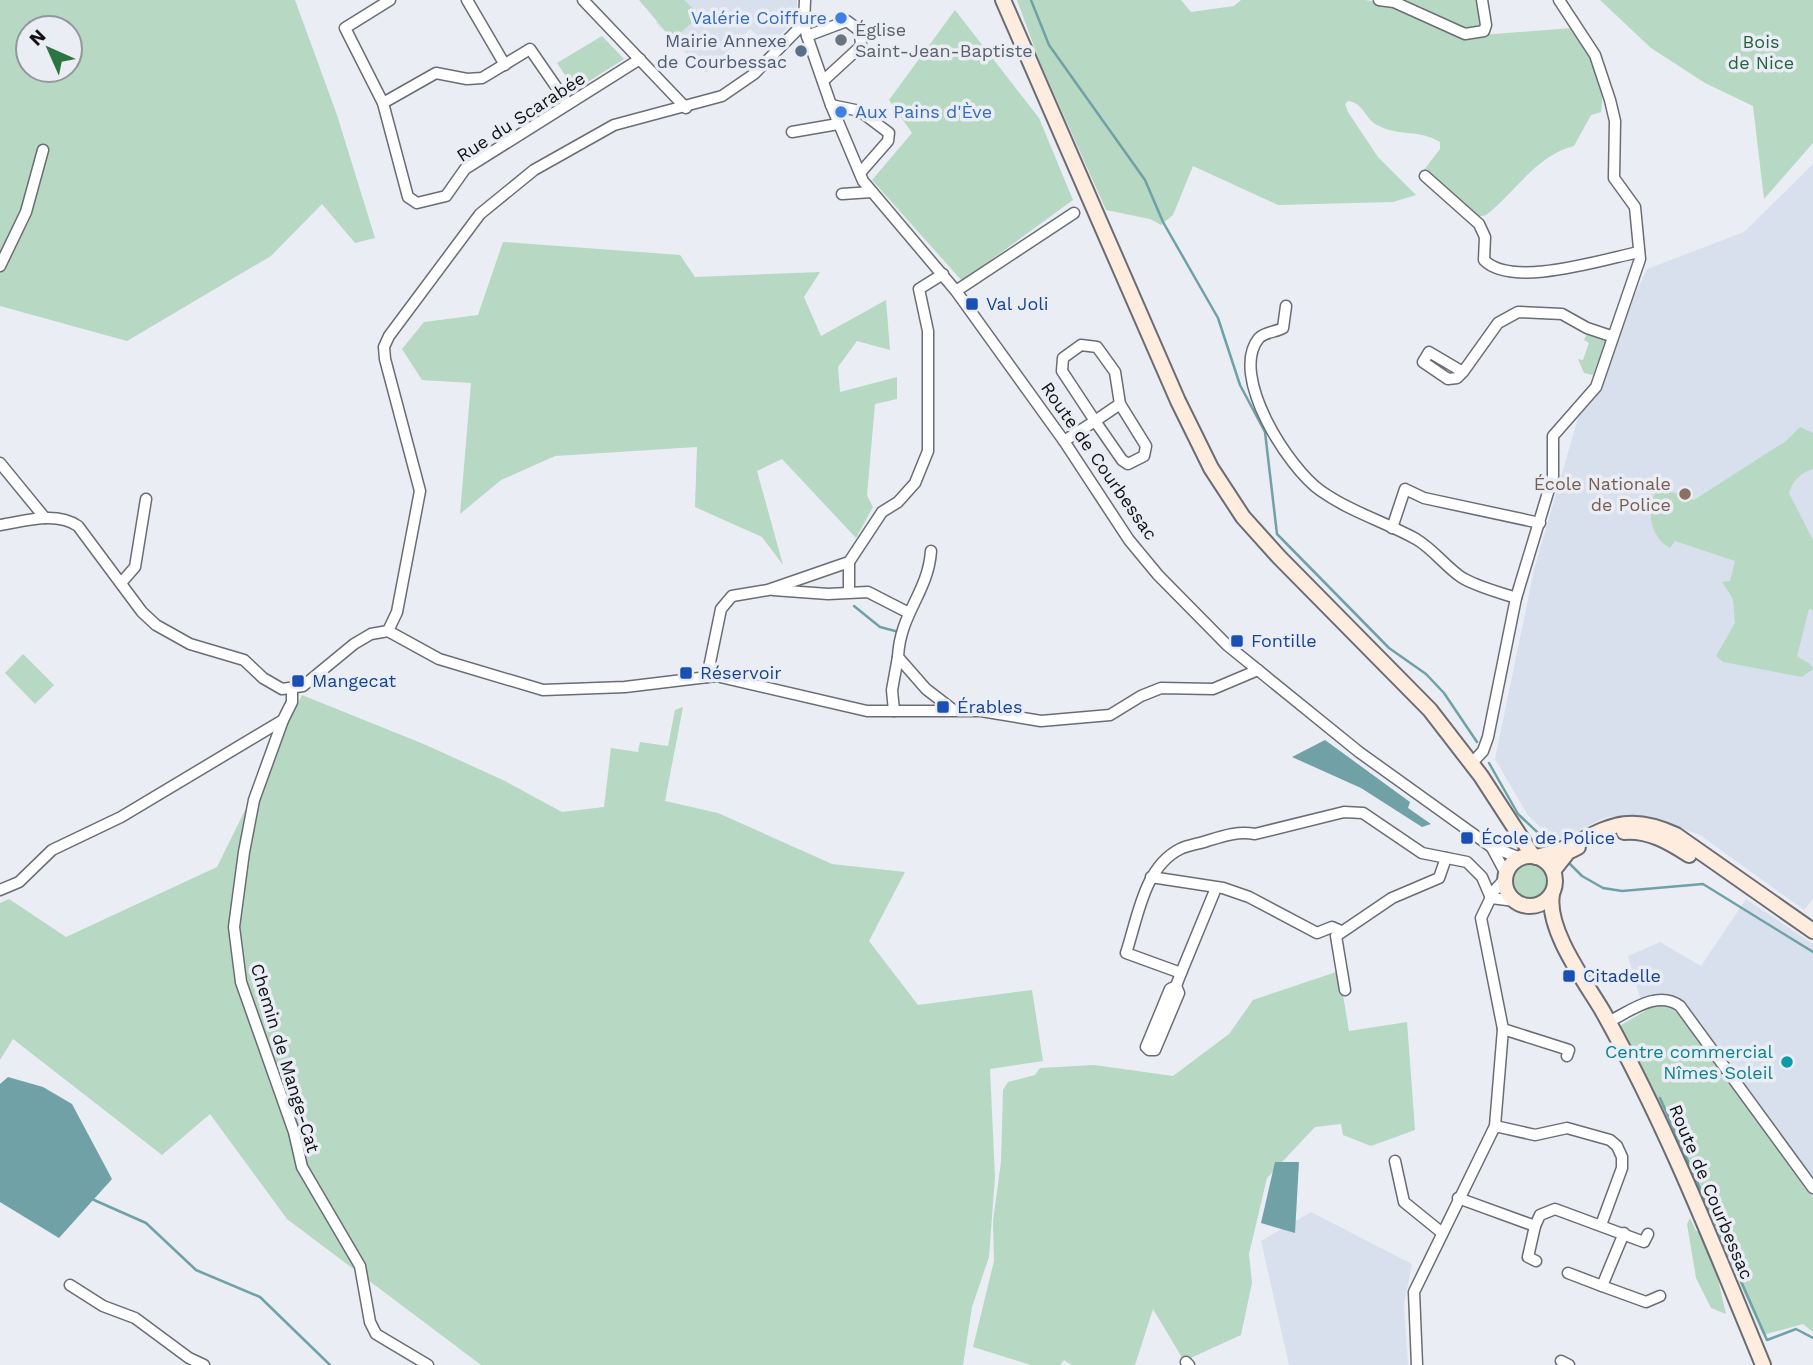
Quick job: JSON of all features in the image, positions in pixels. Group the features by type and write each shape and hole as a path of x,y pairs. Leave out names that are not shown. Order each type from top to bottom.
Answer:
{"street":[{"name":"Rue du Scarabée","path":"390,0 345,28 383,103 408,197 417,203 446,196 466,169 640,59"},
{"path":"467,0 506,65"},
{"path":"583,0 686,108"},
{"name":"Route de Courbessac","path":"805,0 804,23 807,36 838,124 860,173 872,192 956,291 1064,441 1114,519 1158,575 1227,645 1359,752 1490,846 1527,857"},
{"path":"1003,0 1178,401 1211,468 1242,517 1430,710 1472,763 1521,842 1527,857"},
{"path":"1379,0 1394,2 1465,34 1484,31 1486,25 1482,0"},
{"path":"1472,763 1483,751 1488,737 1516,598 1553,476 1553,436 1596,387 1611,336 1636,272 1639,251 1635,207 1614,178 1615,121 1610,100 1595,55 1559,0"},
{"path":"807,36 847,21 860,30 861,46 823,80"},
{"path":"388,631 397,612 420,491 385,359 384,347 389,336 480,214 534,170 614,125 686,108 722,96 746,82 804,23"},
{"path":"383,103 436,73 467,79 482,78 530,50 568,104"},
{"path":"831,105 860,111 889,133 888,141 860,173"},
{"path":"792,132 838,124"},
{"path":"0,266 26,212 43,150"},
{"path":"1424,176 1479,224 1485,237 1484,260 1494,268 1528,272 1569,267 1639,251"},
{"path":"842,194 872,192"},
{"path":"956,291 1074,213"},
{"path":"849,592 849,562 883,512 898,502 915,483 928,451 928,331 919,289 943,274"},
{"path":"1286,306 1283,328 1263,335 1251,354 1255,394 1263,415 1286,453 1318,489 1353,512 1419,541 1463,578 1516,598"},
{"path":"1463,372 1498,323 1518,312 1562,314 1587,328 1611,336"},
{"path":"1081,345 1097,347 1115,372 1120,404 1146,446 1144,456 1128,464 1122,460 1062,371 1063,358 1081,345"},
{"path":"1064,441 1120,404"},
{"path":"0,463 45,518"},
{"path":"1392,528 1405,489 1424,498 1540,523"},
{"path":"121,583 135,567 146,499"},
{"path":"0,525 45,518 67,519 78,526 142,612 172,636 244,660 273,686 292,690 303,686 354,645 372,634 388,631 439,659 543,690 625,687 716,676 867,711 952,709 1041,721 1110,715 1141,696 1161,688 1213,690 1258,670"},
{"path":"894,711 892,690 899,635 907,612 923,588 930,569 932,551"},
{"path":"706,677 721,609 732,596 768,590 849,562"},
{"path":"768,590 868,592 907,612"},
{"path":"898,657 926,689 952,709"},
{"name":"Chemin de Mange-Cat","path":"292,690 292,702 254,800 244,852 234,927 241,982 294,1132 302,1167 359,1266 370,1322 376,1334 428,1365"},
{"path":"0,890 19,882 52,850 121,817 284,720"},
{"path":"1181,973 1126,953 1151,877 1163,860 1184,847 1235,833 1255,834 1354,811 1363,813 1406,845 1422,853 1467,862 1478,873 1480,887 1491,898 1532,906 1540,905 1552,894 1556,878 1543,859 1527,857"},
{"path":"1417,1365 1414,1292 1495,1126 1503,1029 1481,918 1506,876 1527,857 1610,827 1631,822 1652,824 1676,835 1813,934"},
{"path":"1553,871 1568,852 1585,843 1619,833 1643,832 1674,845 1813,934"},
{"name":"Route de Courbessac","path":"1490,846 1506,876"},
{"path":"1345,990 1336,936 1392,898 1439,878 1446,858"},
{"path":"1506,876 1506,887 1515,901"},
{"path":"1151,877 1216,888 1249,897 1317,933 1332,927 1341,931"},
{"path":"1176,986 1179,993 1155,1050 1149,1050 1146,1047 1170,989 1176,986 1216,888"},
{"name":"Route de Courbessac","path":"1552,894 1556,926 1608,1022 1686,1178 1763,1365"},
{"name":"Route de Courbessac","path":"1532,906 1556,926"},
{"path":"1608,1022 1639,1006 1661,999 1680,1006 1813,1188"},
{"path":"1503,1029 1569,1050 1567,1056"},
{"path":"1495,1126 1535,1135 1567,1128 1610,1140 1617,1146 1622,1157 1622,1168 1601,1225"},
{"path":"1395,1161 1404,1202 1441,1232"},
{"path":"1458,1198 1535,1226"},
{"path":"1536,1261 1528,1256 1535,1226 1540,1215 1555,1209 1644,1242 1648,1234"},
{"path":"1602,1286 1624,1233"},
{"path":"1568,1273 1646,1302 1660,1296"},
{"path":"70,1285 103,1306 135,1318 189,1358 204,1365"}],"shaded area":[{"path":"680,0 797,0 797,18 769,46 750,29 706,73 656,23"},
{"name":"École Nationale de Police","path":"1813,164 1813,899 1804,910 1700,835 1646,816 1606,817 1555,842 1527,814 1495,759 1534,570 1578,418 1647,269 1744,232"},
{"path":"1746,899 1813,944 1813,1197 1680,1014 1640,998 1628,956 1660,942 1701,966"},
{"path":"1311,1212 1412,1264 1404,1304 1408,1365 1289,1365 1261,1241"}],"green space":[{"path":"0,0 295,0 337,115 375,238 355,243 322,204 271,256 127,341 0,306"},
{"path":"639,0 684,0 700,15 673,40"},
{"path":"1017,0 1181,0 1191,12 1234,6 1241,0 1365,0 1393,5 1467,36 1572,28 1599,79 1601,112 1591,115 1574,146 1560,151 1537,166 1497,206 1486,215 1477,217 1424,170 1440,149 1440,142 1425,136 1385,129 1370,119 1358,105 1348,101 1345,104 1348,112 1378,157 1416,195 1393,202 1278,205 1193,166 1173,215 1161,225 1150,219 1106,210 1039,60"},
{"path":"1398,0 1481,0 1481,27 1467,29"},
{"name":"Bois de Nice","path":"1600,0 1813,0 1813,143 1764,199 1753,106 1705,83 1651,48"},
{"path":"955,10 1039,118 1073,200 962,281 872,180 912,133 889,100"},
{"path":"602,36 624,59 575,90 557,63"},
{"path":"503,242 680,255 695,277 820,272 804,297 821,336 886,300 890,350 857,341 838,367 840,392 897,377 897,399 875,404 867,495 873,507 856,538 782,459 757,471 783,565 762,537 695,507 697,447 555,456 501,480 460,514 471,383 422,380 402,349 424,322 478,315"},
{"path":"1588,332 1606,339 1593,375 1584,373 1578,359 1583,360 1589,343 1584,340"},
{"path":"1800,427 1813,433 1813,469 1798,478 1789,493 1813,540 1813,610 1809,609 1797,656 1813,669 1802,677 1723,662 1716,656 1735,623 1733,599 1722,582 1730,581 1735,561 1675,541 1670,548 1657,536 1651,520 1652,503 1658,487 1694,500 1786,441"},
{"path":"23,654 54,685 35,704 5,673"},
{"path":"302,695 426,745 505,781 562,812 604,807 611,748 638,752 640,742 668,746 675,710 683,707 665,801 718,813 832,864 905,872 869,941 918,1005 1032,990 1043,1061 990,1069 995,1177 989,1257 972,1307 963,1365 481,1365 287,1219 210,1114 162,1155 13,1039 0,1060 0,903 9,899 66,937 217,867"},
{"path":"1529,863 1542,868 1547,881 1542,894 1529,899 1516,894 1511,881 1516,868"},
{"path":"1339,971 1349,1031 1407,1022 1415,1130 1371,1146 1343,1135 1341,1124 1315,1127 1267,1178 1249,1254 1252,1283 1241,1335 1184,1361 1153,1309 1135,1365 1072,1365 1064,1360 1060,1365 1031,1365 973,1347 994,1261 993,1221 1001,1162 1003,1090 1008,1082 1035,1075 1040,1068 1094,1065 1173,1076 1229,1034 1253,1000"},
{"path":"1663,1005 1680,1014 1813,1197 1813,1332 1803,1324 1763,1335 1638,1058 1618,1027 1650,1008"},
{"path":"1690,1218 1696,1231 1700,1231 1716,1271 1726,1314 1711,1308 1696,1278 1687,1224"}],"water":[{"path":"1325,740 1410,802 1408,808 1431,824 1422,827 1361,788 1292,757"},
{"path":"8,1077 43,1087 72,1104 112,1179 59,1238 0,1202 0,1084"},
{"path":"1275,1162 1299,1162 1295,1233 1261,1223"}],"waterway":[{"path":"1031,0 1049,45 1145,180 1163,222 1218,318 1240,385 1265,432 1277,534 1389,648 1426,674 1444,693 1477,742"},
{"path":"854,606 880,627 899,632"},
{"path":"1489,763 1518,814 1552,846"},
{"path":"1567,861 1582,876 1603,888 1622,891 1703,884 1813,952"},
{"path":"1660,1098 1767,1340 1796,1329 1813,1338"},
{"path":"94,1200 146,1223 196,1270 260,1297 330,1365"}],"place":[{"name":"Valérie Coiffure","path":"841,18"},
{"name":"Église Saint-Jean-Baptiste","path":"841,40"},
{"name":"Mairie Annexe de Courbessac","path":"801,51"},
{"name":"Aux Pains d'Ève","path":"841,112"},
{"name":"Val Joli","path":"972,304"},
{"name":"École Nationale de Police","path":"1685,494"},
{"name":"Fontille","path":"1237,641"},
{"name":"Réservoir","path":"686,673"},
{"name":"Mangecat","path":"298,681"},
{"name":"Érables","path":"943,707"},
{"name":"École de Police","path":"1467,838"},
{"name":"Citadelle","path":"1569,976"},
{"name":"Centre commercial Nîmes Soleil","path":"1787,1062"}]}
